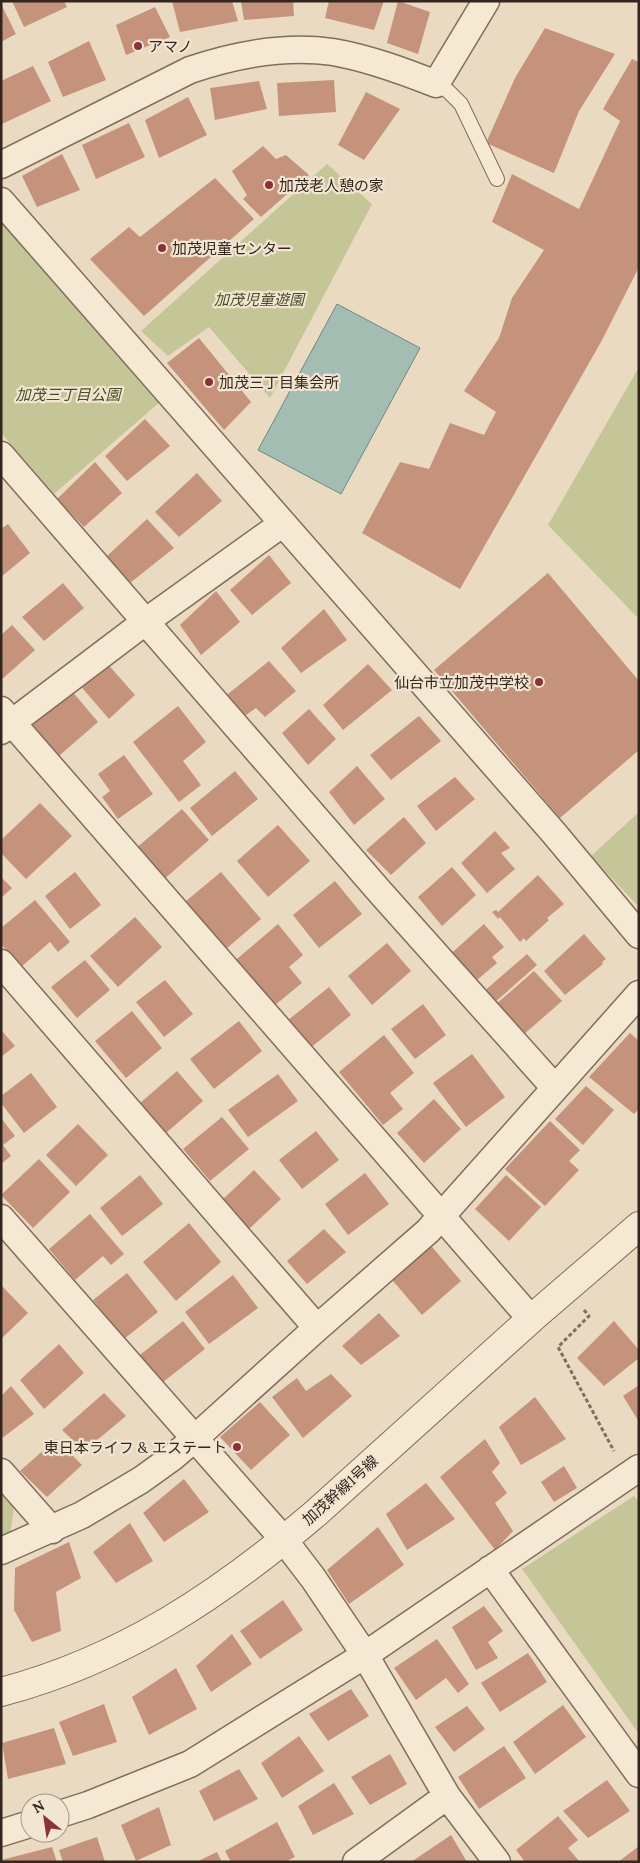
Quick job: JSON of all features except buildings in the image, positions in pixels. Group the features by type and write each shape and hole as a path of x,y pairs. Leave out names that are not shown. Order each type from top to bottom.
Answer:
{"street":[{"path":"1,166 190,70 223,59 251,53 280,50 334,52 381,64 436,84 486,1"},
{"path":"1,201 165,386 282,524 553,832 639,934"},
{"path":"1,455 380,892 555,1088"},
{"path":"282,524 5,721 443,1216 531,1319"},
{"path":"1,963 317,1328"},
{"path":"1,1551 82,1516 141,1480 194,1439 443,1216 639,994"},
{"path":"1,1218 284,1540 313,1578 365,1655 447,1796 496,1862"},
{"name":"加茂幹線1号線","path":"1,1692 30,1685 118,1649 165,1625 209,1597 284,1540 531,1319 639,1226"},
{"path":"1,1472 52,1530"},
{"path":"70,1811 88,1806 190,1764 365,1655 490,1569 637,1474"},
{"path":"490,1569 639,1774"},
{"path":"356,1862 447,1796"},
{"path":"1,1833 20,1827"}],"lane":[{"path":"436,84 448,91 461,104 497,179"}],"path":[{"path":"565,1290 590,1316 558,1347 620,1462 637,1474"}],"green space":[{"name":"加茂児童遊園","path":"327,164 372,204 270,398 209,327 168,356 141,331"},
{"name":"加茂三丁目公園","path":"1,218 161,401 54,494 1,433"},
{"path":"639,367 639,619 548,525"},
{"path":"639,812 639,907 591,856"},
{"path":"1,1493 14,1508 10,1535 1,1538"},
{"path":"634,1496 639,1502 639,1734 522,1569"}],"shaded area":[{"path":"337,304 420,348 341,494 258,450"}],"place":[{"name":"アマノ","path":"138,46"},
{"name":"加茂老人憩の家","path":"269,185"},
{"name":"加茂児童センター","path":"162,248"},
{"name":"加茂三丁目集会所","path":"209,382"},
{"name":"仙台市立加茂中学校","path":"539,682"},
{"name":"東日本ライフ & エステート","path":"237,1447"}]}
